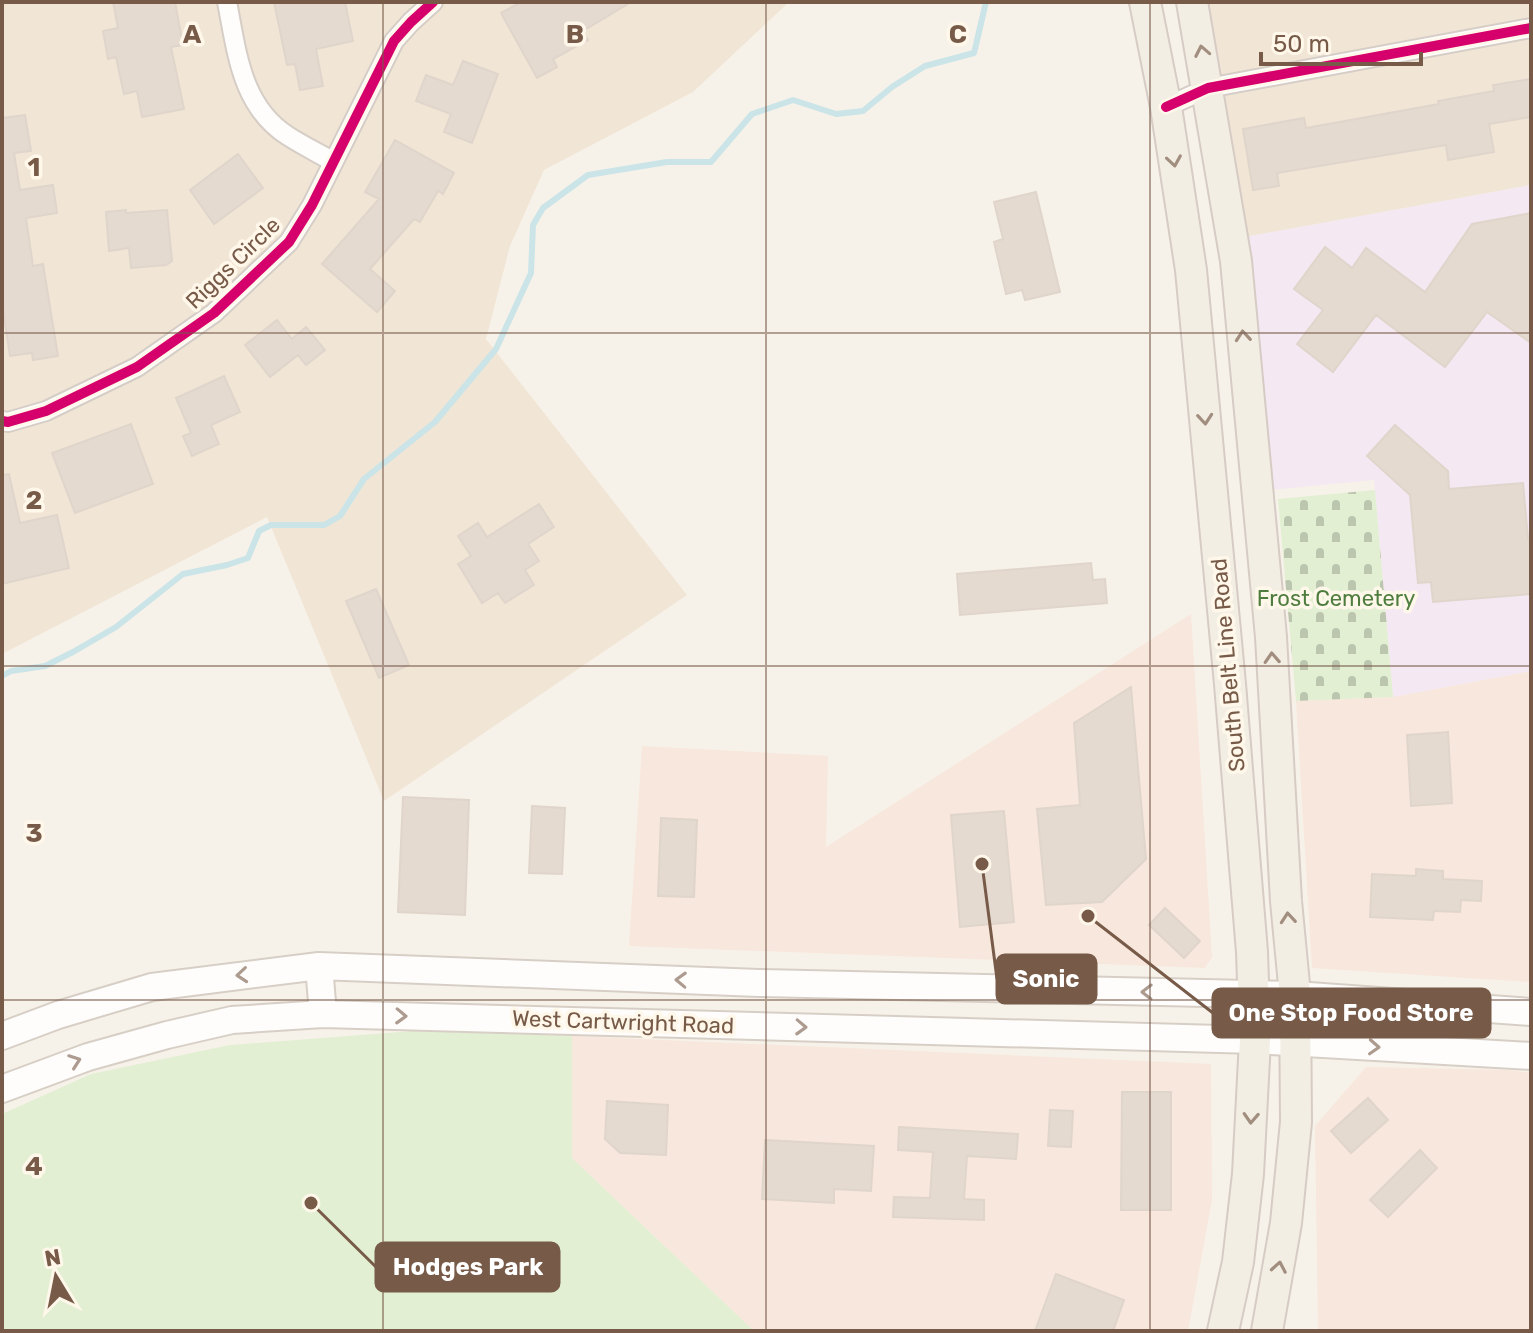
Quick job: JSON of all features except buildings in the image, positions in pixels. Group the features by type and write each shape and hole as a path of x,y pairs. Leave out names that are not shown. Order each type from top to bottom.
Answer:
{"main road":[{"name":"South Belt Line Road","path":"1145,2 1166,107 1191,270 1222,599 1253,994 1255,1040 1248,1174 1238,1262 1223,1331"},
{"name":"South Belt Line Road","path":"1192,2 1236,261 1271,637 1286,901 1295,995 1295,1136 1286,1223 1267,1331"},
{"path":"1222,599 1234,626 1245,716 1251,725 1260,729 1276,728"},
{"path":"319,966 323,1014"},
{"name":"West Cartwright Road","path":"2,1036 58,1015 152,987 319,966 759,983 1295,995 1531,1012"},
{"path":"759,983 761,1026"},
{"name":"West Cartwright Road","path":"2,1089 88,1057 167,1035 232,1020 323,1014 1255,1040 1531,1056"}],"street":[{"path":"227,2 246,88 261,110 285,134 332,161"},
{"name":"Riggs Circle","path":"2,421 46,411 137,367 214,313 289,242 312,205 394,41 433,2"},
{"path":"1166,107 1208,88 1531,28"}],"shaded area":[{"path":"2,2 789,2 693,92 544,170 510,246 486,339 687,595 384,801 267,517 2,654"},
{"path":"1204,2 1531,2 1531,185 1245,237"},
{"path":"1531,185 1531,671 1393,697 1374,480 1269,490 1245,237"},
{"path":"1191,614 1212,957 1205,968 629,946 642,746 828,756 826,847"},
{"path":"1531,671 1531,982 1312,968 1296,701 1393,697"},
{"path":"572,1036 1211,1064 1212,1200 1188,1331 754,1331 572,1158"},
{"path":"1366,1067 1531,1073 1531,1331 1318,1331 1315,1126"}],"green space":[{"name":"Frost Cemetery","path":"1375,490 1393,697 1296,701 1278,499"},
{"path":"413,1031 572,1036 572,1158 754,1331 2,1331 2,1114 91,1074 230,1045"}],"waterway":[{"path":"2,676 11,671 45,666 73,652 116,627 183,574 248,558 259,531 271,525 324,525 340,516 364,479 435,422 496,349 531,273 533,225 543,208 588,175 667,162 711,162 752,114 793,100 836,114 863,111 925,66 974,53 986,2"}],"cycle path":[{"path":"2,421 46,411 137,367 214,313 289,242 312,205 394,41 433,2"},
{"path":"1166,107 1208,88 1531,28"}],"place":[{"name":"Sonic","path":"982,864"},
{"name":"One Stop Food Store","path":"1088,916"},
{"name":"Hodges Park","path":"311,1203"}]}
